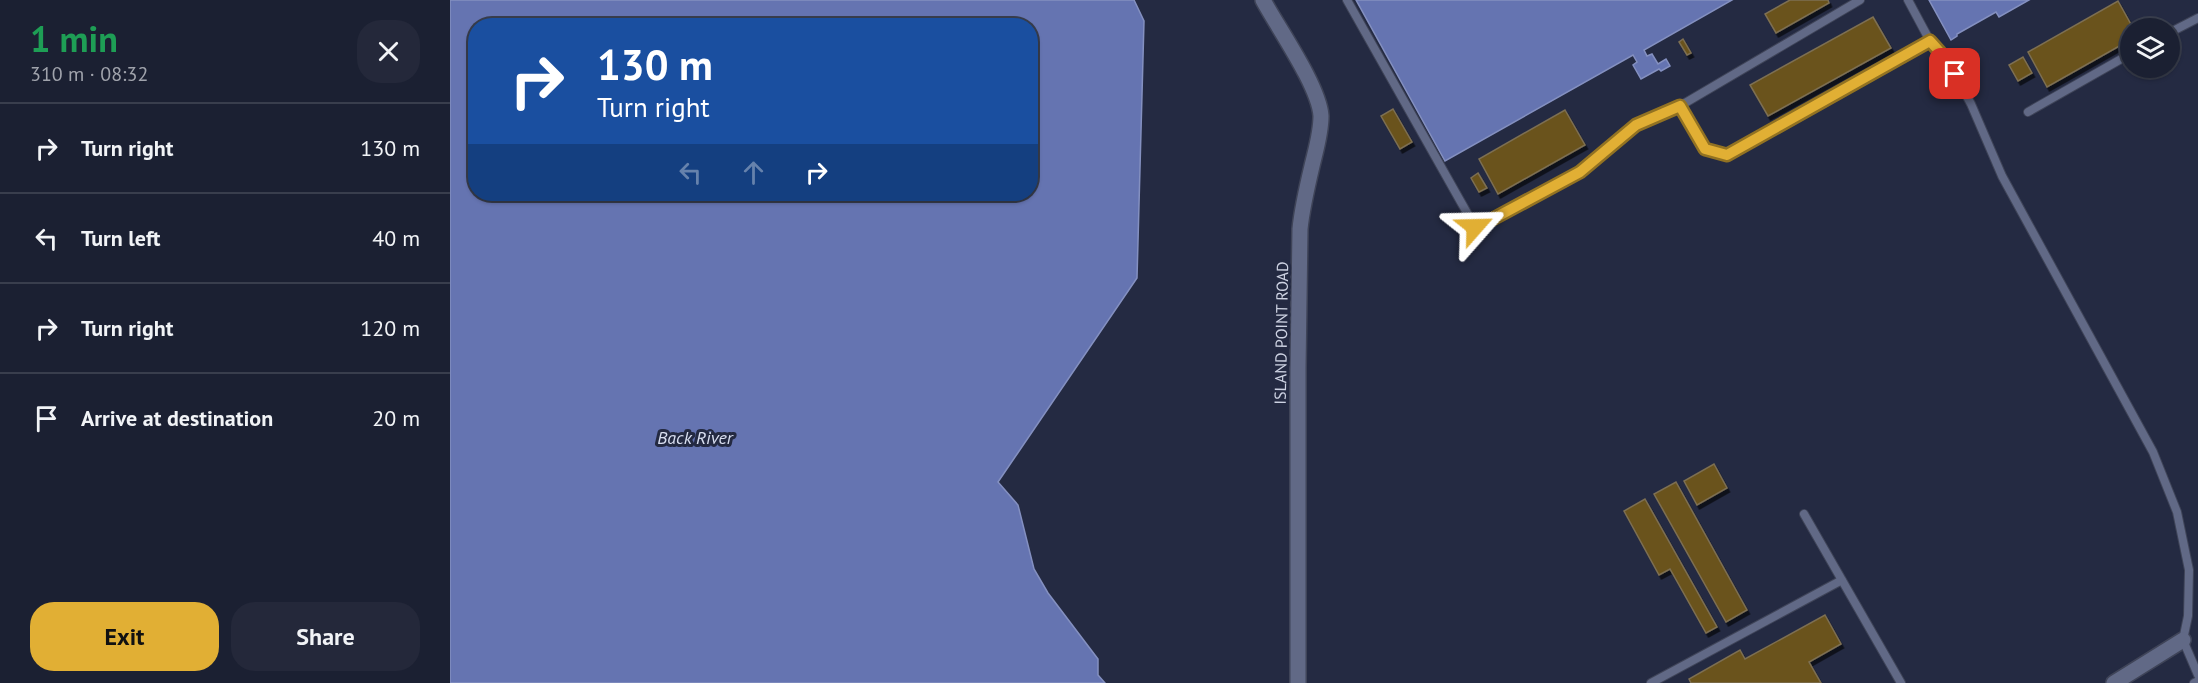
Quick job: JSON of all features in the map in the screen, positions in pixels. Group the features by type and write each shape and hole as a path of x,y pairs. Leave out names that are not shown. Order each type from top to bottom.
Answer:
{"street":[{"name":"ISLAND POINT ROAD","path":"1263,0 1303,69 1317,99 1321,114 1317,146 1302,208 1300,229 1298,683"},
{"path":"2114,683 2183,640"}],"lane":[{"path":"1347,0 1475,227 1580,172 1636,125 1680,106 1860,0"},
{"path":"1908,0 1930,41 1947,60 1966,95 2002,176 2153,452 2177,512 2189,570 2188,616 2183,640 2198,675"},
{"path":"2180,27 2198,18"},
{"path":"1680,106 1705,149 1727,155 1930,41"},
{"path":"2028,112 2120,60"},
{"path":"1804,514 1900,683"},
{"path":"1651,683 1842,580"}],"water":[{"name":"Back River","path":"450,0 1134,0 1144,21 1137,278 998,482 1018,505 1034,569 1048,593 1098,659 1098,675 1105,683 450,683"},
{"path":"1356,0 1732,0 1644,50 1647,56 1652,54 1658,64 1666,59 1670,66 1641,79 1633,65 1637,62 1633,55 1445,161"},
{"path":"1929,0 2029,0 1999,17 1996,12 1957,34 1951,40"}],"building":[{"path":"1790,0 1828,0 1829,3 1776,33 1765,14"},
{"path":"2118,1 2127,18 2120,18 2120,46 2047,87 2028,52"},
{"path":"1873,17 1891,48 1768,116 1750,85"},
{"path":"1683,39 1691,53 1687,55 1679,42"},
{"path":"2023,57 2032,73 2018,81 2009,65"},
{"path":"1393,109 1412,142 1400,149 1381,116"},
{"path":"1565,110 1585,145 1498,194 1479,159"},
{"path":"1478,173 1487,188 1479,192 1471,178"},
{"path":"1714,464 1727,488 1697,505 1684,481"},
{"path":"1676,482 1747,610 1726,622 1654,494"},
{"path":"1645,499 1717,627 1706,633 1670,569 1659,575 1624,511"},
{"path":"1825,615 1841,644 1809,662 1821,683 1691,683 1689,679 1740,650 1745,659"}],"route":[{"path":"1475,227 1580,172 1636,125 1680,106 1705,149 1727,155 1930,41 1947,60 1955,74"}]}
